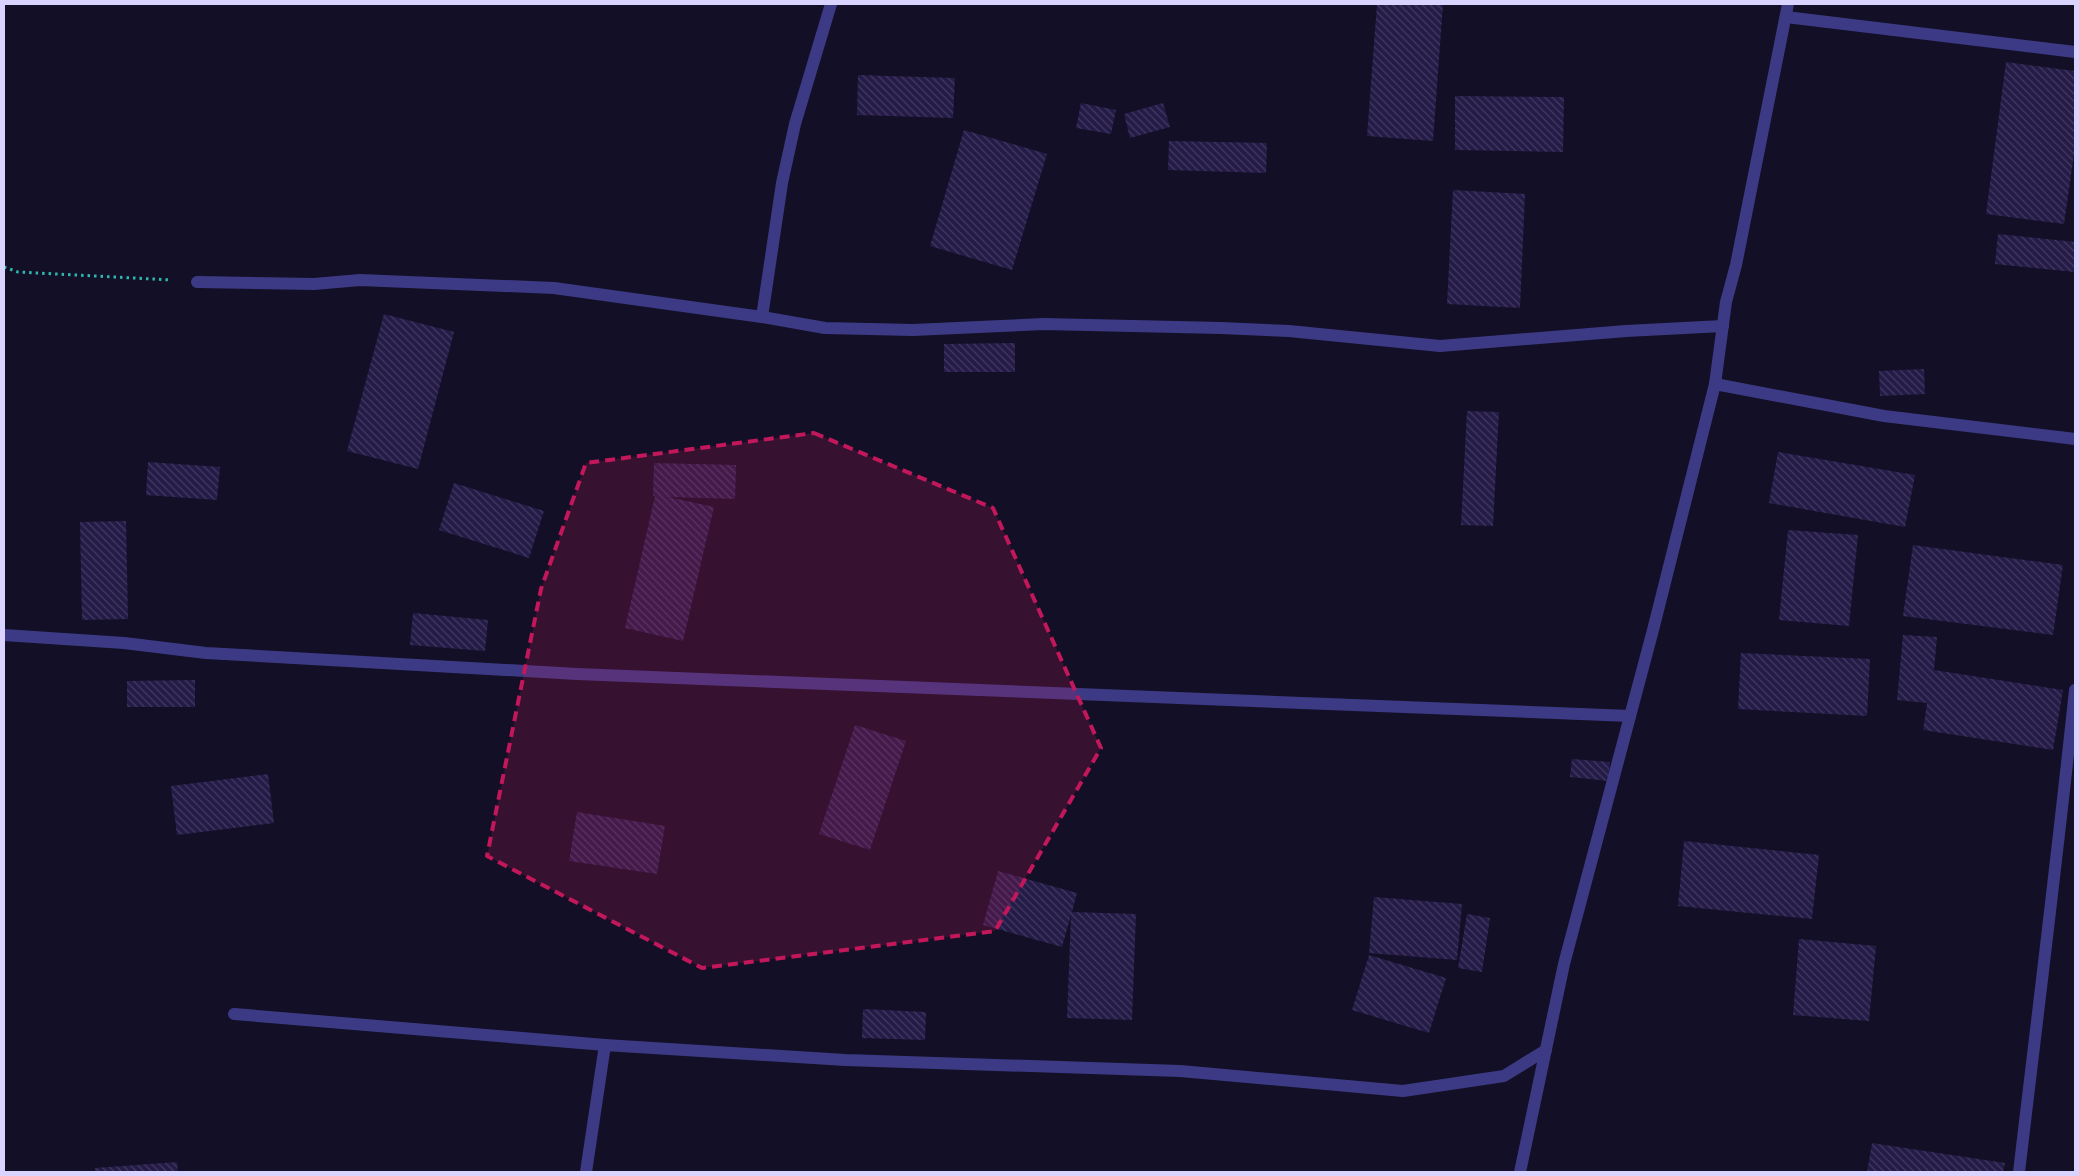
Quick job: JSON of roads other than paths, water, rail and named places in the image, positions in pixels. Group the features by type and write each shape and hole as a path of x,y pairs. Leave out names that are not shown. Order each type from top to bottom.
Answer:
{"street":[{"path":"762,317 782,183 795,124 831,4"},
{"path":"1520,1172 1567,955 1715,384 1726,302 1736,265 1788,4"},
{"path":"1786,17 2075,52"},
{"path":"197,282 314,284 360,280 554,288 762,317 825,328 913,330 1044,324 1221,328 1289,332 1440,346 1626,331 1723,326"},
{"path":"1715,384 1884,416 2075,439"},
{"path":"4,635 124,643 206,653 577,674 1630,716"},
{"path":"2019,1172 2041,980 2057,865 2075,690"},
{"path":"234,1014 605,1045 845,1060 1180,1071 1403,1091 1504,1076 1546,1050"},
{"path":"586,1172 605,1045"}]}
